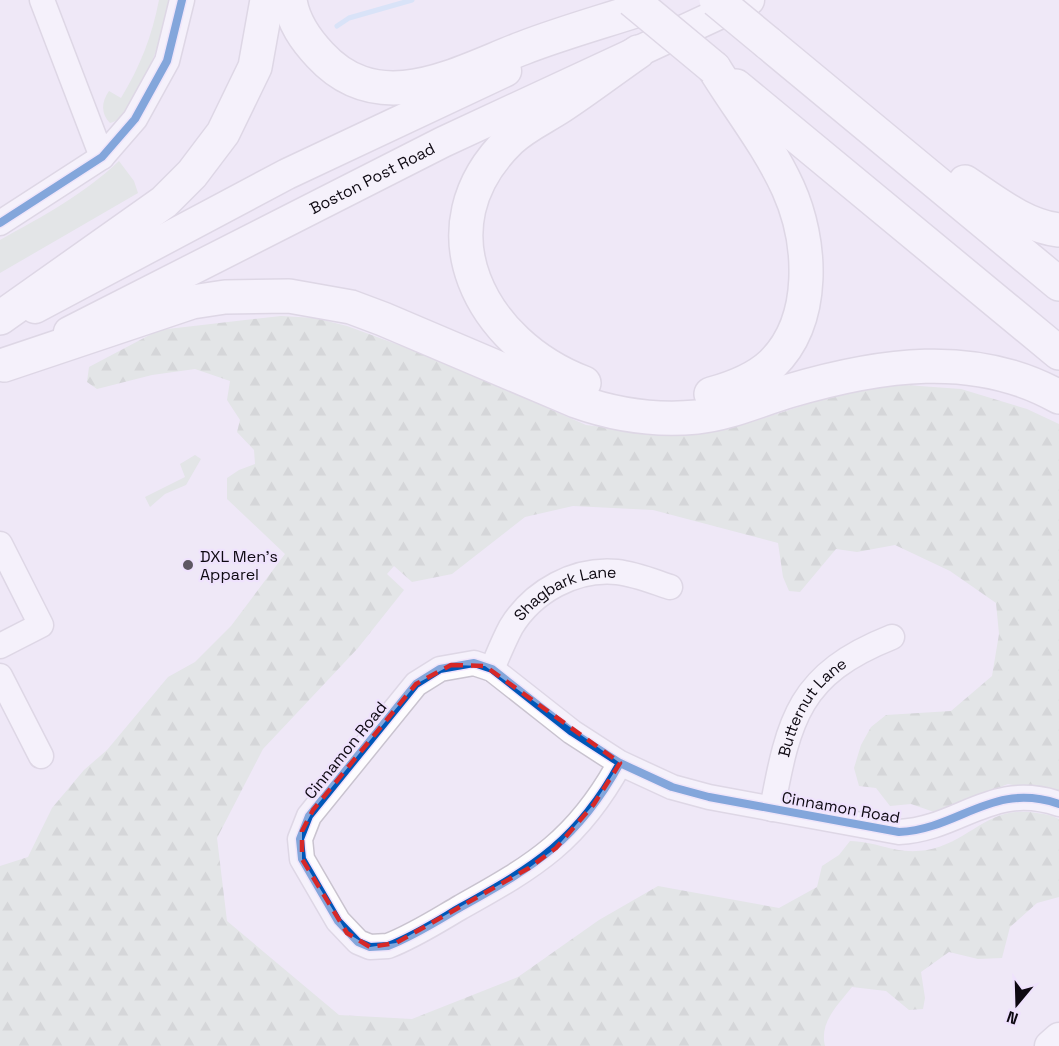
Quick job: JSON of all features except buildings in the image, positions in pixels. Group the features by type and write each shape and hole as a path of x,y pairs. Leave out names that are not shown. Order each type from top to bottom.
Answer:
{"highway":[{"path":"0,318 164,202 192,174 223,133 255,68 267,0"},
{"path":"290,0 304,38 327,62 353,80 396,88 432,84 642,4 714,68 1059,353"},
{"path":"716,0 1059,284"},
{"path":"638,52 510,140 487,168 477,188 469,210 466,252 478,292 497,323 523,350 564,376 631,397 656,400 710,394 753,378 772,364 786,347 796,326 803,299 806,273 804,245 789,190 780,171 714,68"},
{"path":"805,74 1003,207 1035,224 1059,230"},
{"path":"2,366 192,302 236,297 289,296 351,308 576,401 604,411 633,416 699,417 837,376 896,367 936,365 998,375 1059,397"}],"main road":[{"name":"Boston Post Road","path":"2,366 379,173 749,0"},
{"path":"0,326 287,174 642,4"},
{"path":"1050,1046 1059,1038"}],"street":[{"path":"42,0 102,157"},
{"path":"0,223 102,157 135,119 166,61 182,0"},
{"path":"0,544 41,625 0,646"},
{"name":"Shagbark Lane","path":"492,669 518,618 531,603 566,580 597,572 616,572 670,587"},
{"name":"Butternut Lane","path":"772,809 788,732 807,694 822,677 844,660 892,637"},
{"name":"Cinnamon Road","path":"620,763 594,804 566,838 529,868 388,946 370,947 352,938 338,921 302,859 300,839 309,816 407,694 424,678 440,669 461,664 479,664 492,669 572,732 620,763 672,787 709,797 899,832 926,828 1000,800 1017,797 1032,797 1059,804"},
{"path":"1,681 41,756"}],"highlighted area":[{"path":"451,665 485,666 620,763 594,804 556,848 529,868 396,943 370,947 347,933 302,859 302,831 313,810 416,684"}],"green space":[{"path":"159,0 170,0 149,70 131,105 121,117 110,123 103,108 105,99 109,91 121,98 128,86 140,63"},
{"path":"119,161 134,181 138,193 0,273 0,240 77,195"},
{"path":"281,316 315,318 347,326 437,359 586,425 670,435 755,421 817,401 892,384 961,389 1027,409 1059,424 1059,795 1008,784 934,812 911,804 890,806 876,788 859,786 854,768 861,745 871,727 886,715 951,711 992,676 999,634 996,603 950,571 895,545 857,552 836,549 800,592 789,591 783,577 778,543 653,510 573,506 525,517 452,574 412,582 394,566 387,574 404,590 358,648 263,749 217,838 227,921 339,1015 412,1019 518,977 599,920 658,886 779,908 817,887 822,866 839,855 850,841 897,850 927,850 956,840 1005,814 1037,813 1059,819 1059,897 1037,903 1010,927 1002,958 978,959 949,952 921,972 925,998 923,1009 909,1010 886,991 852,987 827,1022 825,1046 0,1046 0,866 28,857 52,808 84,770 107,750 168,677 195,662 231,626 285,554 227,499 227,478 255,464 254,450 237,432 240,420 227,400 230,381 195,369 152,375 97,389 87,382 89,367 159,330"},
{"path":"195,455 201,459 186,485 165,494 150,507 145,497 185,477 180,464"}],"waterway":[{"path":"337,26 349,18 412,0"}],"cycle path":[{"path":"0,223 102,157 135,119 167,61 182,0"},
{"path":"620,763 604,790 571,832 533,864 416,933 388,946 370,947 358,942 338,921 302,859 300,839 309,816 416,684 440,669 474,663 492,669 572,732 620,763 672,787 709,797 899,832 921,829 977,808 1014,798 1035,798 1059,804"}],"place":[{"name":"DXL Men's Apparel","path":"188,565"}]}
